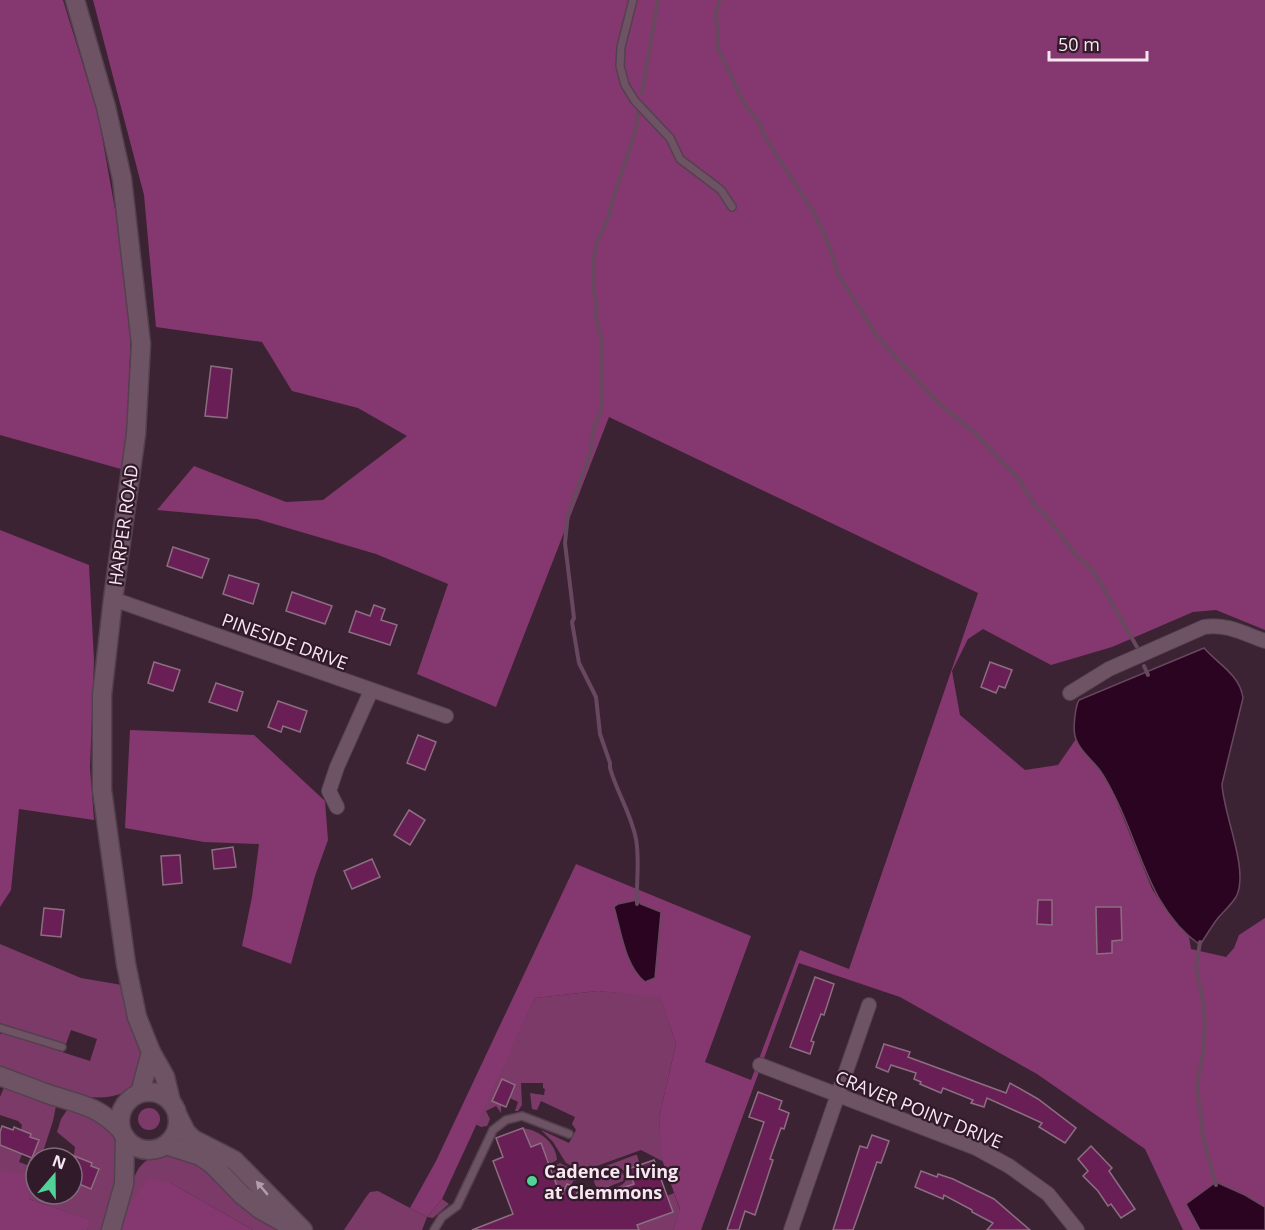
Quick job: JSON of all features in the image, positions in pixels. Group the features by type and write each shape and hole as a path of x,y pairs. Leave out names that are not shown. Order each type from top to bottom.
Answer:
{"street":[{"name":"HARPER ROAD","path":"75,0 106,107 122,179 141,344 136,434 102,695 102,790 126,964 137,1017 151,1052 165,1077 175,1109 186,1132 193,1139 234,1160 303,1230"},
{"name":"PINESIDE DRIVE","path":"113,599 446,716"},
{"path":"1070,693 1109,669 1204,627 1216,625 1227,627 1265,641"},
{"path":"337,807 329,791 336,767 371,691"},
{"path":"791,1230 869,1005"},
{"path":"124,1184 121,1112 136,1095 151,1052"},
{"name":"CRAVER POINT DRIVE","path":"760,1065 976,1148 1009,1166 1048,1194 1077,1230"},
{"path":"0,1076 46,1093 89,1105 107,1116 138,1148 147,1150 166,1145 200,1156 212,1164 233,1187 252,1203 297,1230"},
{"path":"89,1105 157,1093 175,1109 176,1132 166,1145"},
{"path":"111,1230 124,1184 140,1157 147,1150"}],"lane":[{"path":"633,0 621,47 621,66 625,85 635,101 670,138 680,159 721,190 732,207"},
{"path":"0,1028 62,1047"},
{"path":"434,1230 442,1217 457,1206 493,1130 506,1120 522,1116 569,1134"}],"shaded area":[{"path":"0,0 63,0 98,114 126,271 131,330 127,427 121,469 0,435"},
{"path":"93,0 1265,0 1265,630 1216,610 1193,612 1112,647 1051,665 983,629 968,639 952,671 960,715 1025,770 1058,765 1076,739 1100,770 1114,795 1152,889 1189,937 1191,949 1226,957 1234,948 1239,935 1265,918 1265,1230 1183,1230 1145,1149 1037,1074 900,997 799,963 701,1230 673,1230 680,1209 661,1157 659,1117 676,1044 660,997 598,991 535,998 442,1199 427,1217 410,1208 436,1161 576,864 751,936 705,1062 751,1080 800,950 849,969 978,593 609,417 496,707 417,674 448,584 376,554 257,519 157,510 194,466 286,502 323,500 407,436 358,408 292,391 262,342 156,327 144,195"},
{"path":"0,530 89,565 94,661 90,768 94,820 19,809 11,890 0,907"},
{"path":"1204,648 1238,683 1243,698 1222,784 1238,858 1239,886 1236,897 1215,921 1200,945 1182,930 1157,895 1123,813 1099,769 1079,745 1074,728 1079,700"},
{"path":"130,730 254,735 325,801 328,840 315,876 291,964 242,946 252,897 259,844 204,842 125,828"},
{"path":"637,900 661,912 655,978 645,982 628,958 614,907"},
{"path":"0,944 81,978 122,985 129,1020 141,1055 136,1085 121,1094 87,1097 50,1087 0,1066 0,1034 90,1061 97,1039 71,1030 66,1044 0,1023"},
{"path":"598,991 660,996 676,1044 659,1117 662,1161 641,1150 583,1171 566,1163 553,1142 541,1130 569,1143 576,1130 572,1124 575,1117 541,1101 537,1110 532,1109 530,1093 544,1095 543,1083 521,1083 522,1105 518,1111 515,1111 518,1102 510,1098 515,1085 502,1079 501,1113 496,1106 486,1111 490,1119 487,1126 481,1127 475,1124 535,998"},
{"path":"5,1085 56,1106 45,1146 36,1146 39,1140 21,1130 22,1125 18,1121 0,1115 0,1097"},
{"path":"149,1108 157,1111 160,1119 157,1127 149,1130 141,1127 138,1119 141,1111"},
{"path":"67,1110 96,1117 116,1134 120,1160 102,1230 87,1230 90,1220 49,1206 84,1206 84,1186 91,1189 99,1170 84,1159 84,1146 74,1146 57,1132"},
{"path":"523,1128 536,1132 551,1143 557,1160 550,1164 547,1157 531,1147"},
{"path":"0,1145 22,1154 19,1162 24,1164 24,1194 0,1170"},
{"path":"166,1153 195,1159 286,1230 253,1230 171,1183 123,1215 131,1181 141,1165 149,1159"},
{"path":"635,1155 640,1165 628,1169 637,1193 625,1197 622,1188 610,1192 609,1190 621,1185 627,1178 627,1174 622,1169 616,1167 594,1175 587,1173"},
{"path":"560,1163 580,1174 571,1185 567,1184 565,1189 562,1188 558,1195 547,1190 557,1186 552,1167"},
{"path":"0,1170 24,1174 24,1206 50,1206 91,1220 87,1230 0,1230"},
{"path":"618,1170 624,1176 623,1181 598,1191 594,1182 595,1178"},
{"path":"149,1178 171,1183 253,1230 118,1230 123,1215"},
{"path":"1216,1182 1265,1207 1265,1230 1200,1230 1186,1204"},
{"path":"378,1191 427,1217 422,1230 344,1230 370,1192"},
{"path":"674,1193 680,1210 673,1230 639,1230 636,1224 667,1196"},
{"path":"442,1199 449,1204 433,1218 427,1217"}],"building":[{"path":"211,366 232,369 227,418 205,416"},
{"path":"173,547 209,559 202,578 167,566"},
{"path":"229,575 259,584 253,604 223,594"},
{"path":"292,592 332,606 325,624 286,611"},
{"path":"374,605 385,609 381,620 397,625 390,645 349,632 356,611 370,616"},
{"path":"154,662 180,670 173,691 148,683"},
{"path":"990,662 1012,670 1005,688 999,686 996,693 981,687"},
{"path":"216,683 243,692 237,711 209,702"},
{"path":"278,701 307,711 300,732 283,726 281,732 268,727"},
{"path":"418,735 436,742 425,770 407,763"},
{"path":"409,810 425,820 410,845 394,835"},
{"path":"233,847 236,867 214,869 212,850"},
{"path":"180,855 182,883 163,885 161,856"},
{"path":"372,859 380,877 352,889 344,871"},
{"path":"1038,900 1052,900 1052,925 1037,924"},
{"path":"1096,907 1121,907 1122,940 1112,941 1112,953 1097,954"},
{"path":"44,908 64,910 61,937 41,935"},
{"path":"815,977 834,984 824,1015 821,1014 811,1041 814,1042 810,1054 790,1047"},
{"path":"884,1044 910,1052 908,1057 1006,1093 1010,1083 1038,1099 1076,1128 1065,1143 1039,1127 1042,1123 987,1098 984,1107 971,1103 973,1100 943,1088 941,1093 920,1084 921,1082 914,1079 916,1073 891,1065 888,1072 876,1067"},
{"path":"502,1079 515,1085 506,1107 492,1101"},
{"path":"758,1092 782,1101 779,1109 789,1113 770,1159 773,1160 755,1215 745,1211 739,1230 727,1230 764,1122 749,1117"},
{"path":"2,1126 13,1130 14,1127 39,1140 37,1146 24,1146 24,1155 0,1145"},
{"name":"Cadence Living at Clemmons","path":"523,1128 531,1147 541,1143 561,1197 567,1184 579,1189 574,1199 608,1187 610,1192 634,1184 628,1169 654,1160 673,1212 637,1225 639,1230 472,1230 513,1214 493,1161 503,1157 496,1138"},
{"path":"872,1135 889,1141 881,1163 877,1162 853,1230 833,1230 860,1146 867,1148"},
{"path":"1091,1146 1112,1168 1109,1171 1135,1209 1121,1218 1111,1204 1108,1206 1098,1191 1083,1176 1088,1171 1078,1159"},
{"path":"84,1160 99,1169 91,1189 84,1186"},
{"path":"921,1171 937,1177 938,1174 953,1179 994,1199 1030,1230 987,1230 993,1223 972,1210 944,1195 943,1199 915,1187"}],"waterway":[{"path":"642,93 658,0"},
{"path":"720,0 716,13 718,49 744,103 760,124 765,137 814,213 828,243 838,274 875,333 939,403 977,435 1017,477 1036,507 1047,517 1075,554 1094,572 1137,647"},
{"path":"637,904 636,839 600,734 596,697 579,663 572,622 574,618 565,543 568,514 591,451 593,431 601,409 602,343 595,313 597,308 593,261 597,242 609,216 636,129 638,113"},
{"path":"1144,666 1148,675"},
{"path":"1200,942 1196,967 1205,1023 1197,1085 1203,1137 1216,1185"}],"place":[{"name":"Cadence Living at Clemmons","path":"532,1181"}]}
